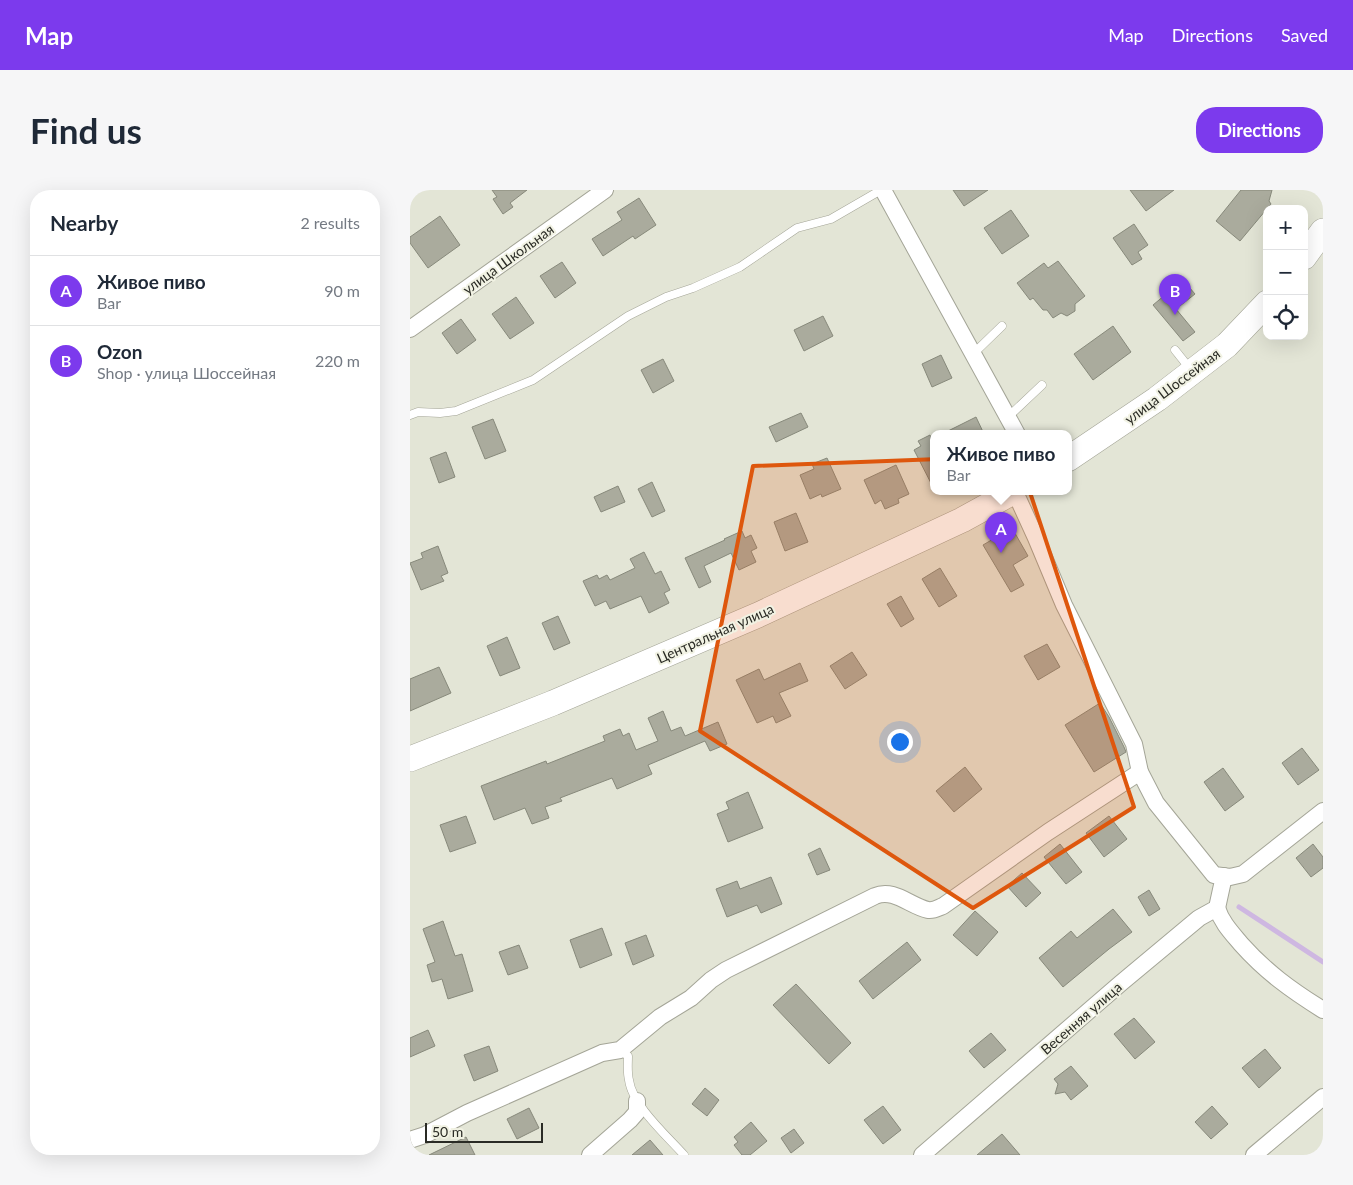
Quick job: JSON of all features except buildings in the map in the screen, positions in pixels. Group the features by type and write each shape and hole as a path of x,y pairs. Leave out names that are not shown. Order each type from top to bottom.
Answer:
{"main road":[{"path":"1308,252 1323,231"},
{"name":"улица Шоссейная","path":"1072,456 1158,400 1228,345 1263,307"},
{"name":"Центральная улица","path":"410,759 553,703 758,615 962,520 1008,495"}],"street":[{"name":"улица Школьная","path":"410,329 606,190"},
{"path":"882,190 1015,430"},
{"path":"1015,495 1064,605 1134,744 1140,772 1156,803 1209,870 1214,875 1230,877 1238,875 1251,868 1323,811"},
{"path":"410,1140 425,1135 467,1113 602,1053 620,1050 660,1017 691,998 711,980 726,970 874,896 891,894 928,910 943,906 1048,832 1140,772"},
{"path":"1224,876 1217,908 1224,924 1268,972 1290,990 1323,1010"},
{"name":"Весенняя улица","path":"922,1155 1199,918 1217,908"},
{"path":"1254,1155 1323,1097"},
{"path":"590,1155 637,1112 637,1101"}],"lane":[{"path":"410,414 456,411 532,380 628,316 666,297 693,288 740,267 797,228 831,219 882,190"},
{"path":"973,354 1002,326"},
{"path":"1175,350 1192,372"},
{"path":"1008,418 1042,385"},
{"path":"620,1050 628,1056 629,1081 637,1101 684,1155"}],"highlighted area":[{"path":"1018,456 1134,807 973,908 700,731 753,466"}],"waterway":[{"path":"1239,907 1323,962"}],"place":[{"name":"Ozon","path":"1175,315"},
{"name":"Живое пиво","path":"1001,553"}]}
